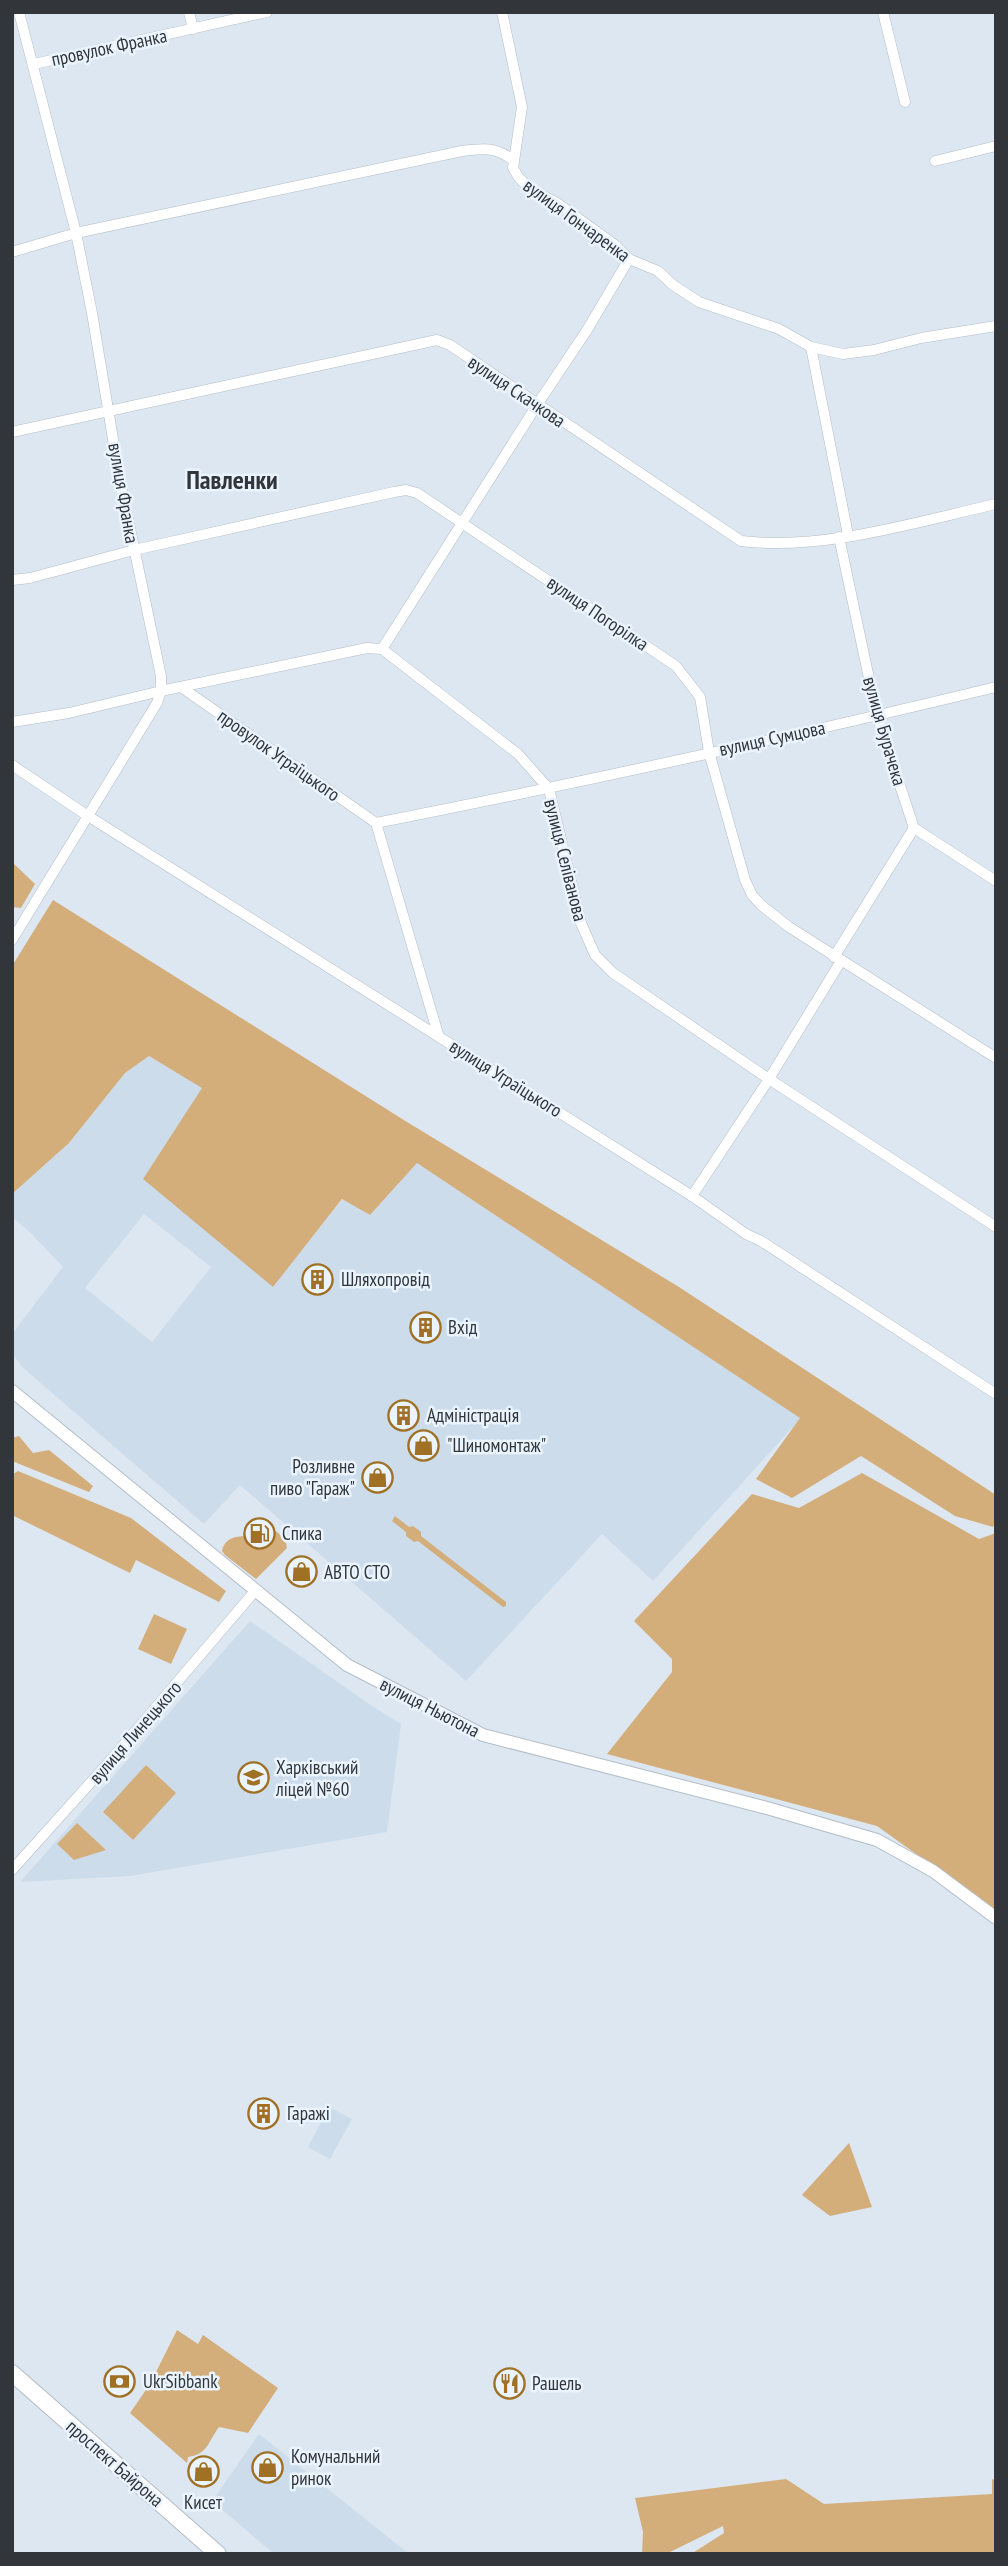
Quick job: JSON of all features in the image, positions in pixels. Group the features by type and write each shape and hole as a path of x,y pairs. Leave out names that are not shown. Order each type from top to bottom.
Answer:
{"main road":[{"name":"проспект Байрона","path":"12,2372 218,2554"}],"street":[{"name":"вулиця Франка","path":"19,12 76,233 120,481 162,676 161,691"},
{"path":"189,12 193,29"},
{"name":"провулок Франка","path":"34,64 267,12"},
{"path":"502,12 522,107 513,160"},
{"path":"884,12 905,102"},
{"path":"935,161 996,146"},
{"name":"вулиця Гончаренка","path":"12,252 76,233 485,148 501,151 513,160 513,168 519,178 532,190 557,203 615,245 629,259 658,271 673,285 699,302 779,329 811,347 843,354 996,326"},
{"path":"12,722 69,713 367,648 382,649 587,330 629,259"},
{"name":"вулиця Скачкова","path":"12,432 437,340 450,345 741,541 782,543 843,536 996,504"},
{"name":"вулиця Бурачека","path":"811,347 877,716 914,828"},
{"name":"вулиця Погорілка","path":"12,580 406,490 417,493 676,666 700,697 709,752 737,855 752,895 789,927 996,1058"},
{"name":"вулиця Селіванова","path":"382,649 518,754 549,789 581,923 595,955 613,973 769,1079 996,1227"},
{"name":"провулок Уграїцького","path":"181,687 376,823"},
{"name":"вулиця Сумцова","path":"549,789 996,687"},
{"path":"12,940 157,703 161,691"},
{"name":"вулиця Уграїцького","path":"12,765 88,816 692,1196 746,1234 772,1248 996,1394"},
{"path":"438,1034 376,823 549,789"},
{"path":"692,1196 769,1079 914,828 996,881"},
{"name":"вулиця Ньютона","path":"12,1391 347,1665 483,1735 766,1808 877,1840 933,1871 996,1918"},
{"name":"вулиця Линецького","path":"12,1870 256,1591"}],"shaded area":[{"path":"12,862 35,884 21,908 12,907"},
{"path":"53,900 407,1122 679,1287 996,1495 996,1520 993,1527 955,1516 861,1456 792,1498 756,1479 800,1418 417,1163 370,1215 342,1199 273,1287 143,1179 202,1088 149,1056 125,1073 69,1143 12,1194 12,966"},
{"path":"149,1056 203,1088 273,1286 343,1199 370,1215 417,1163 801,1418 653,1581 602,1534 466,1681 240,1485 204,1524 22,1367 12,1353 12,1334 63,1267 12,1217 12,1194 69,1143 125,1073","holes":["144,1214 211,1267 152,1342 85,1288"]},
{"path":"19,1436 33,1453 49,1450 93,1486 89,1492 12,1461 12,1438"},
{"path":"18,1471 131,1518 226,1591 219,1602 136,1560 130,1573 12,1515 12,1475"},
{"path":"862,1473 979,1539 996,1533 996,1911 877,1826 607,1754 672,1672 672,1659 634,1621 752,1494 799,1508"},
{"path":"395,1516 421,1532 421,1536 506,1602 506,1606 503,1607 418,1541 414,1542 406,1536 406,1532 392,1521"},
{"path":"270,1526 285,1539 287,1548 256,1579 222,1551 232,1538 249,1536 254,1540 266,1537 264,1527"},
{"path":"154,1614 187,1629 171,1664 138,1649"},
{"name":"Харківський ліцей №60","path":"250,1621 401,1724 387,1832 130,1876 20,1882"},
{"path":"146,1765 176,1793 133,1840 103,1812"},
{"path":"77,1823 106,1850 74,1860 57,1844"},
{"path":"329,2107 352,2119 330,2159 308,2147"},
{"path":"849,2143 872,2207 830,2216 802,2195"},
{"path":"177,2330 198,2344 203,2335 278,2388 248,2433 219,2427 204,2450 188,2457 187,2463 130,2413 150,2384"},
{"name":"Комунальний ринок","path":"259,2434 409,2554 274,2554 212,2501"},
{"path":"786,2479 824,2504 992,2494 992,2479 996,2481 996,2554 691,2554 724,2533 723,2526 666,2554 642,2554 643,2532 635,2498"}],"place":[{"name":"Шляхопровід","path":"318,1279"},
{"name":"Вхід","path":"425,1327"},
{"name":"Адміністрація","path":"404,1415"},
{"name":"\"Шиномонтаж\"","path":"424,1445"},
{"name":"Розливне пиво \"Гараж\"","path":"378,1477"},
{"name":"Спика","path":"259,1533"},
{"name":"АВТО СТО","path":"301,1572"},
{"name":"Харківський ліцей №60","path":"253,1778"},
{"name":"Гаражі","path":"264,2113"},
{"name":"UkrSibbank","path":"120,2381"},
{"name":"Рашель","path":"509,2383"},
{"name":"Комунальний ринок","path":"268,2467"},
{"name":"Кисет","path":"203,2471"}],"district":[{"name":"Павленки","path":"232,479"}]}
